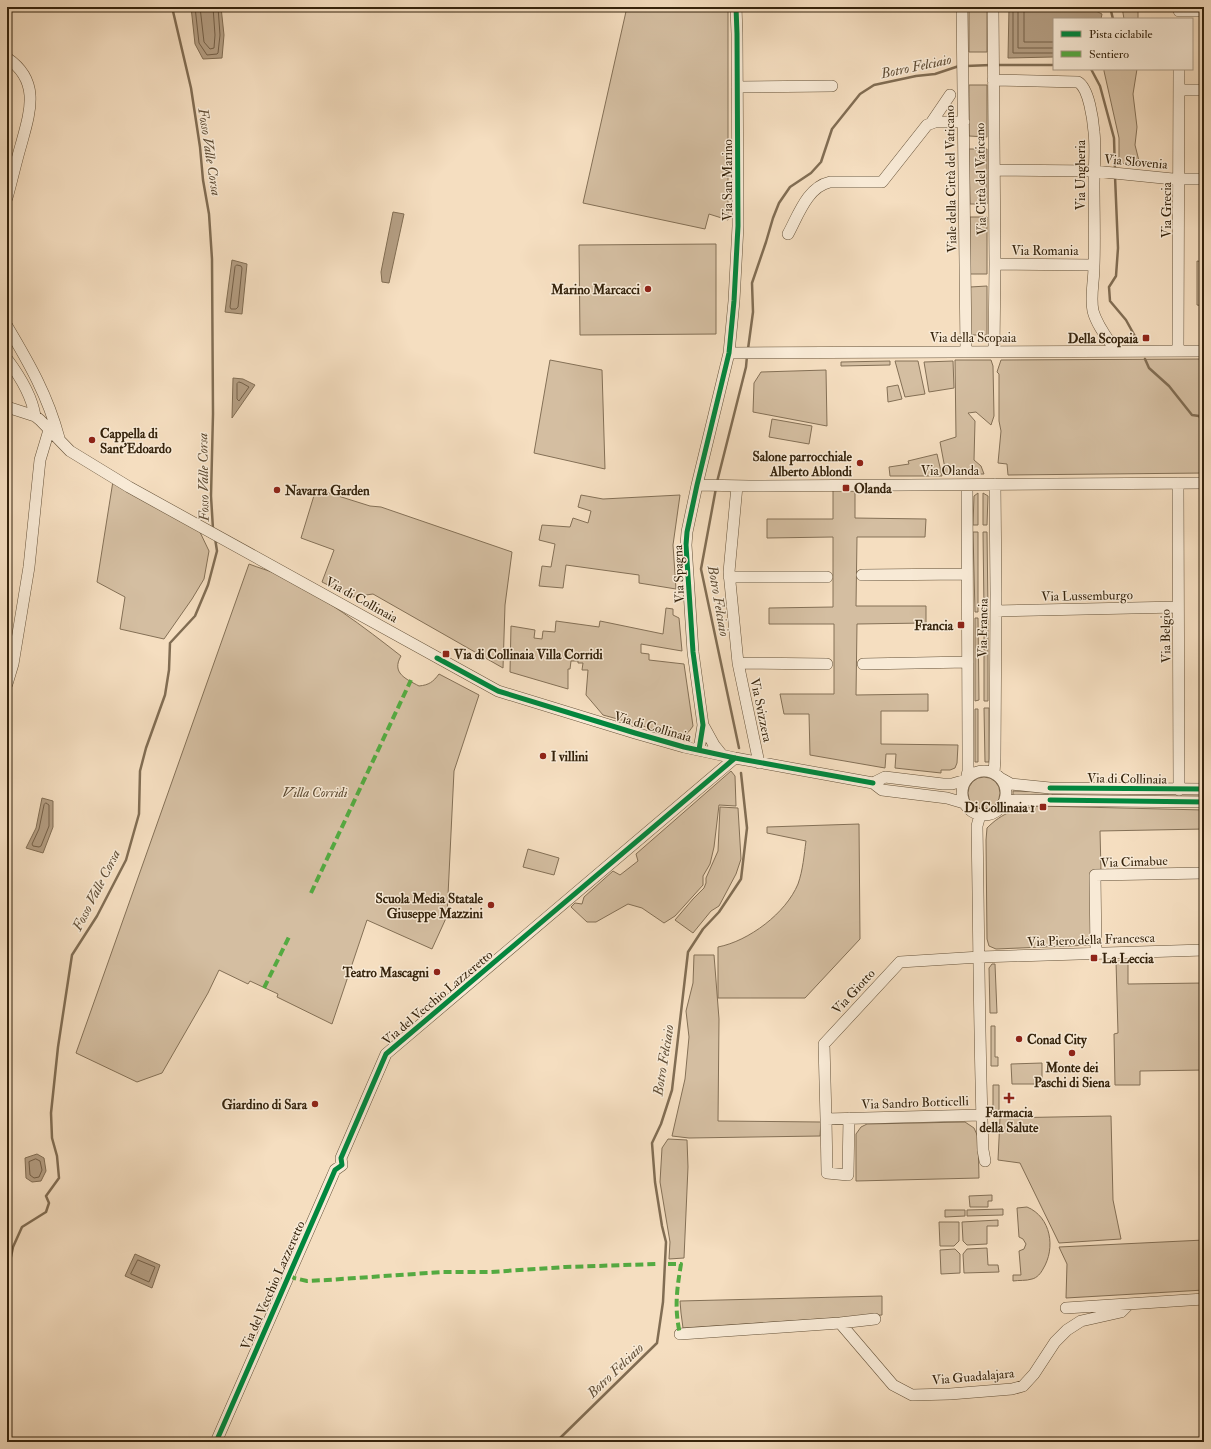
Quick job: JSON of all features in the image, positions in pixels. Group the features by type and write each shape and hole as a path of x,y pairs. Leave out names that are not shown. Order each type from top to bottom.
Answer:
{"street":[{"name":"Via San Marino","path":"729,353 738,231 736,7"},
{"name":"Viale della Città del Vaticano","path":"962,7 966,351"},
{"name":"Via Città del Vaticano","path":"993,7 995,264 994,351"},
{"path":"1179,12 1204,11"},
{"path":"7,58 18,66 27,81 30,96 30,105 7,198"},
{"name":"Via Grecia","path":"1178,351 1180,70"},
{"name":"Via Ungheria","path":"993,71 1073,81 1082,84 1085,88 1093,122 1098,172 1094,264 1091,289 1094,313 1098,324 1116,351"},
{"path":"737,87 832,86"},
{"path":"1180,90 1204,90"},
{"path":"788,234 814,189 822,184 830,182 882,182 924,128 931,123 950,95"},
{"name":"Via Città del Vaticano","path":"931,123 964,122"},
{"name":"Via Slovenia","path":"994,170 1124,173 1180,179 1204,179"},
{"name":"Via Romania","path":"995,264 1094,264"},
{"path":"7,326 39,381 54,420 59,439"},
{"name":"Via della Scopaia","path":"729,353 1204,351"},
{"name":"Via Spagna","path":"699,750 703,725 693,652 686,545 697,485 729,353"},
{"path":"7,359 31,402 35,416"},
{"name":"Via di Collinaia","path":"7,407 35,416 70,451 92,465 498,691 635,733 699,750 759,763 873,783 882,790 947,798 964,803"},
{"path":"7,684 13,664 29,567 40,460 49,430"},
{"name":"Via Belgio","path":"1178,483 1179,790"},
{"name":"Via Olanda","path":"697,485 1204,483"},
{"name":"Via Francia","path":"995,484 996,759 998,776"},
{"name":"Via Francia","path":"966,780 968,770 967,485"},
{"name":"Via Svizzera","path":"735,486 729,578 738,663 759,763"},
{"path":"862,575 967,574"},
{"path":"729,578 827,576"},
{"name":"Via Lussemburgo","path":"996,611 1178,607"},
{"name":"Via Francia","path":"862,664 968,662"},
{"name":"Via Svizzera","path":"738,663 827,664"},
{"name":"Via Spagna","path":"703,725 714,745 722,755"},
{"name":"Via del Vecchio Lazzeretto","path":"216,1442 335,1170 342,1165 341,1158 386,1054 735,758"},
{"path":"981,772 998,776 1006,791 1002,805 993,813 980,815 973,812 964,803 962,792 966,780 976,773 981,772"},
{"name":"Via di Collinaia","path":"998,776 1011,784 1050,788 1204,789"},
{"name":"Via di Collinaia","path":"873,783 885,777 943,784 952,784 966,780"},
{"name":"Via di Collinaia","path":"1002,805 1016,800 1204,802"},
{"path":"980,815 977,826 980,957 979,1019 982,1150 985,1161"},
{"name":"Via Cimabue","path":"1096,953 1095,875 1204,873"},
{"name":"Via Piero della Francesca","path":"980,957 1204,950"},
{"name":"Via Giotto","path":"826,1119 824,1044 900,962 980,957"},
{"name":"Via Sandro Botticelli","path":"849,1118 848,1175 826,1174 826,1119 849,1118 982,1115"},
{"name":"Via Guadalajara","path":"1066,1308 1204,1299"},
{"name":"Via Guadalajara","path":"840,1323 845,1327 893,1385 903,1392 912,1395 950,1394 1023,1386 1034,1374 1055,1342 1067,1330 1081,1322 1121,1312 1129,1304"},
{"path":"680,1334 840,1323 875,1319"}],"green space":[{"path":"627,7 728,7 728,220 709,214 705,229 583,203"},
{"path":"969,7 987,7 987,52 969,52"},
{"path":"1122,7 1138,7 1138,18 1124,18"},
{"path":"1137,70 1133,94 1137,127 1135,145 1140,165 1119,163 1119,138 1104,71"},
{"path":"969,85 987,85 987,137 969,136"},
{"path":"969,149 987,149 987,204 970,204"},
{"path":"970,217 987,217 987,274 970,274"},
{"name":"Marino Marcacci","path":"716,244 716,334 580,335 579,245"},
{"path":"1197,261 1204,262 1204,306 1197,305"},
{"path":"987,286 987,335 970,335 970,287"},
{"path":"1204,359 1204,473 1008,475 1007,464 998,463 1001,431 999,421 999,374 997,372 1001,360"},
{"path":"550,360 602,370 605,469 534,453"},
{"path":"955,360 991,360 993,366 994,416 991,425 976,412 968,413 975,421 974,460 981,466 984,474 946,474 940,442 956,437"},
{"path":"890,361 890,365 841,366 841,362"},
{"path":"895,361 918,361 925,394 905,397"},
{"path":"953,361 954,388 929,392 924,362"},
{"path":"826,370 827,426 753,412 754,383 761,372"},
{"path":"898,385 902,399 888,402 887,387"},
{"path":"772,419 812,426 809,444 769,437"},
{"path":"937,454 942,476 890,476 889,467 909,464 908,461"},
{"path":"113,481 198,528 209,551 204,579 164,639 120,629 125,597 97,582"},
{"path":"316,489 370,506 381,507 512,552 505,605 503,668 373,594 352,597 322,582 334,550 301,538"},
{"path":"833,490 855,491 855,518 926,519 925,537 857,537 856,606 926,606 926,623 857,624 856,695 928,694 928,711 881,711 881,744 958,745 957,763 955,768 950,770 941,770 941,773 895,768 896,754 886,754 885,768 810,755 809,714 784,714 780,694 834,694 834,624 769,624 769,608 833,607 833,537 767,538 767,519 833,519"},
{"path":"978,493 978,525 973,525 974,496"},
{"path":"983,493 988,496 987,525 983,525"},
{"path":"581,495 603,499 680,495 673,545 676,589 639,583 639,575 566,565 563,588 539,586 542,566 551,567 555,544 539,540 542,525 570,527 573,518 588,523 591,511 578,507"},
{"path":"973,532 978,532 978,612 975,612"},
{"path":"983,532 987,532 988,611 984,611"},
{"name":"Villa Corridi","path":"249,564 277,574 297,584 328,602 358,623 401,656 398,662 399,671 401,675 409,681 422,686 430,683 439,674 479,695 454,771 447,916 432,949 367,920 332,1024 277,997 278,994 250,981 248,984 219,970 208,993 162,1073 137,1082 76,1053"},
{"path":"666,608 673,609 673,615 679,618 682,651 641,644 641,653 649,654 649,660 684,664 693,726 689,732 684,735 679,736 603,715 586,695 588,670 582,670 583,663 578,663 578,661 571,661 570,669 568,669 568,689 510,672 511,626 535,630 534,638 542,639 543,631 555,632 556,621 599,627 600,621 663,634"},
{"path":"975,618 978,618 979,700 975,701"},
{"path":"984,618 988,618 988,701 984,701"},
{"path":"984,708 989,708 989,762 985,762"},
{"path":"975,709 978,709 978,762 975,762"},
{"path":"731,771 735,776 736,806 719,805 714,847 710,864 703,876 703,885 675,916 664,923 642,908 628,904 596,922 587,922 571,907 575,903 582,904 584,897 613,871 620,875 638,861 636,854"},
{"path":"981,777 987,777 997,784 1000,793 999,799 993,806 987,809 981,809 971,802 968,796 968,790 975,780"},
{"path":"1013,791 1048,792 1048,795 1013,796"},
{"path":"1053,792 1204,795 1204,798 1052,795"},
{"path":"1039,806 1204,810 1204,829 1100,831 1101,871 1092,945 996,949 989,946 987,939 987,828 999,818 1011,812"},
{"path":"720,807 738,808 741,859 736,874 719,906 711,911 693,933 675,920 704,888 706,883 706,878 718,851"},
{"path":"859,824 860,939 805,998 718,998 718,947 742,939 754,932 776,915 792,895 800,879 806,841 767,833 767,827"},
{"path":"528,849 559,858 554,875 523,867"},
{"path":"694,955 714,955 719,1019 718,1121 821,1122 820,1136 689,1138 672,1136 685,1079 689,1037 686,1011 693,983"},
{"path":"1116,961 1128,961 1128,984 1204,983 1204,1070 1140,1071 1140,1085 1115,1085 1114,1034 1118,1033"},
{"path":"992,964 995,964 997,1013 990,1013 989,968"},
{"path":"991,1026 995,1026 995,1057 998,1057 998,1066 991,1066"},
{"path":"1042,1063 1042,1084 1012,1084 1011,1064"},
{"path":"993,1085 999,1085 999,1116 993,1116"},
{"path":"1111,1116 1113,1200 1121,1239 1059,1243 1020,1163 998,1160 1000,1118"},
{"path":"965,1122 974,1128 978,1137 979,1178 856,1181 856,1134 861,1127 867,1124"},
{"path":"668,1139 687,1140 688,1167 684,1258 669,1259 670,1242 660,1182 662,1148"},
{"path":"992,1195 992,1201 988,1201 988,1207 970,1207 969,1196"},
{"path":"1027,1207 1035,1212 1046,1225 1050,1243 1049,1252 1047,1261 1040,1274 1030,1280 1013,1281 1013,1275 1021,1275 1019,1251 1024,1249 1026,1244 1023,1239 1019,1237 1017,1208"},
{"path":"1003,1209 1003,1215 967,1216 967,1210"},
{"path":"945,1210 965,1210 965,1216 945,1217"},
{"path":"998,1220 998,1226 987,1226 987,1244 967,1245 963,1241 962,1222"},
{"path":"939,1222 959,1222 959,1241 954,1246 940,1246"},
{"path":"1204,1240 1204,1290 1066,1298 1067,1264 1059,1247"},
{"path":"987,1248 988,1265 998,1265 999,1272 964,1273 963,1254 967,1249"},
{"path":"955,1249 960,1254 960,1273 941,1274 940,1250"},
{"path":"882,1296 882,1315 683,1328 680,1301"}],"water":[{"path":"191,7 221,7 224,35 222,58 203,59 195,44"},
{"path":"1009,7 1088,7 1102,14 1101,18 1053,18 1053,57 1008,58"},
{"path":"393,212 404,214 389,283 382,282 381,272"},
{"path":"232,260 247,264 242,314 225,312"},
{"path":"233,378 243,379 255,385 232,418"},
{"path":"42,798 53,801 53,827 43,853 26,848 36,828"},
{"path":"37,1154 44,1158 46,1171 41,1181 32,1182 26,1178 25,1158"},
{"path":"135,1254 160,1265 152,1288 125,1276"}],"waterway":[{"name":"Fosso Valle Corsa","path":"172,7 191,88 209,214 212,259 213,414 211,496 213,529"},
{"name":"Botro Felciaio","path":"1110,7 1113,18"},
{"name":"Botro Felciaio","path":"966,66 991,65"},
{"name":"Botro Felciaio","path":"996,65 1053,65"},
{"name":"Botro Felciaio","path":"748,349 753,312 752,283 773,218 779,203 790,187 811,173 821,162 832,129 860,94 874,85 916,76 935,74 959,66"},
{"path":"1092,70 1100,86 1114,138 1115,171"},
{"path":"1115,176 1118,248 1116,276 1109,287 1110,301 1126,320 1137,340"},
{"name":"Botro Felciaio","path":"717,482 746,367 747,356"},
{"path":"1145,359 1149,368 1169,386 1192,415 1199,416 1204,423"},
{"name":"Botro Felciaio","path":"716,488 701,569 739,748"},
{"name":"Fosso Valle Corsa","path":"7,1276 13,1247 22,1227 46,1212 49,1203 46,1196 59,1178 57,1156 52,1138 51,1113 58,1047 72,955 97,916 126,860 139,814 140,771 146,748 165,695 169,670 170,643 195,616 208,585 217,551 215,538"},
{"name":"Botro Felciaio","path":"556,1442 657,1343 663,1302 666,1242 655,1182 652,1143 661,1124 672,1090 688,952 703,929 719,912 741,879 747,828 741,773"}],"marked path":[{"path":"311,893 411,680"},
{"path":"264,988 289,937"},
{"path":"289,1275 294,1278 307,1281 443,1272 491,1272 565,1267 657,1264"},
{"path":"668,1264 681,1264 677,1290 677,1316 680,1334"}],"cycle path":[{"path":"699,750 703,725 693,652 686,545 687,532 697,485 729,353 734,301 738,226 736,7"},
{"path":"437,658 498,691 635,733 684,747 735,758 873,783"},
{"path":"216,1442 335,1170 342,1165 341,1158 386,1054 735,758"},
{"path":"1050,788 1204,789"},
{"path":"1050,800 1204,802"}],"place":[{"name":"Marino Marcacci","path":"648,289"},
{"name":"Della Scopaia","path":"1146,338"},
{"name":"Cappella di Sant'Edoardo","path":"92,440"},
{"name":"Salone parrocchiale Alberto Ablondi","path":"860,463"},
{"name":"Olanda","path":"846,488"},
{"name":"Navarra Garden","path":"277,490"},
{"name":"Francia","path":"961,625"},
{"name":"Via di Collinaia Villa Corridi","path":"446,654"},
{"name":"I villini","path":"543,756"},
{"name":"Di Collinaia 1","path":"1043,807"},
{"name":"Scuola Media Statale Giuseppe Mazzini","path":"491,905"},
{"name":"La Leccia","path":"1094,958"},
{"name":"Teatro Mascagni","path":"437,972"},
{"name":"Conad City","path":"1019,1039"},
{"name":"Monte dei Paschi di Siena","path":"1072,1053"},
{"name":"Farmacia della Salute","path":"1009,1098"},
{"name":"Giardino di Sara","path":"315,1104"}]}
